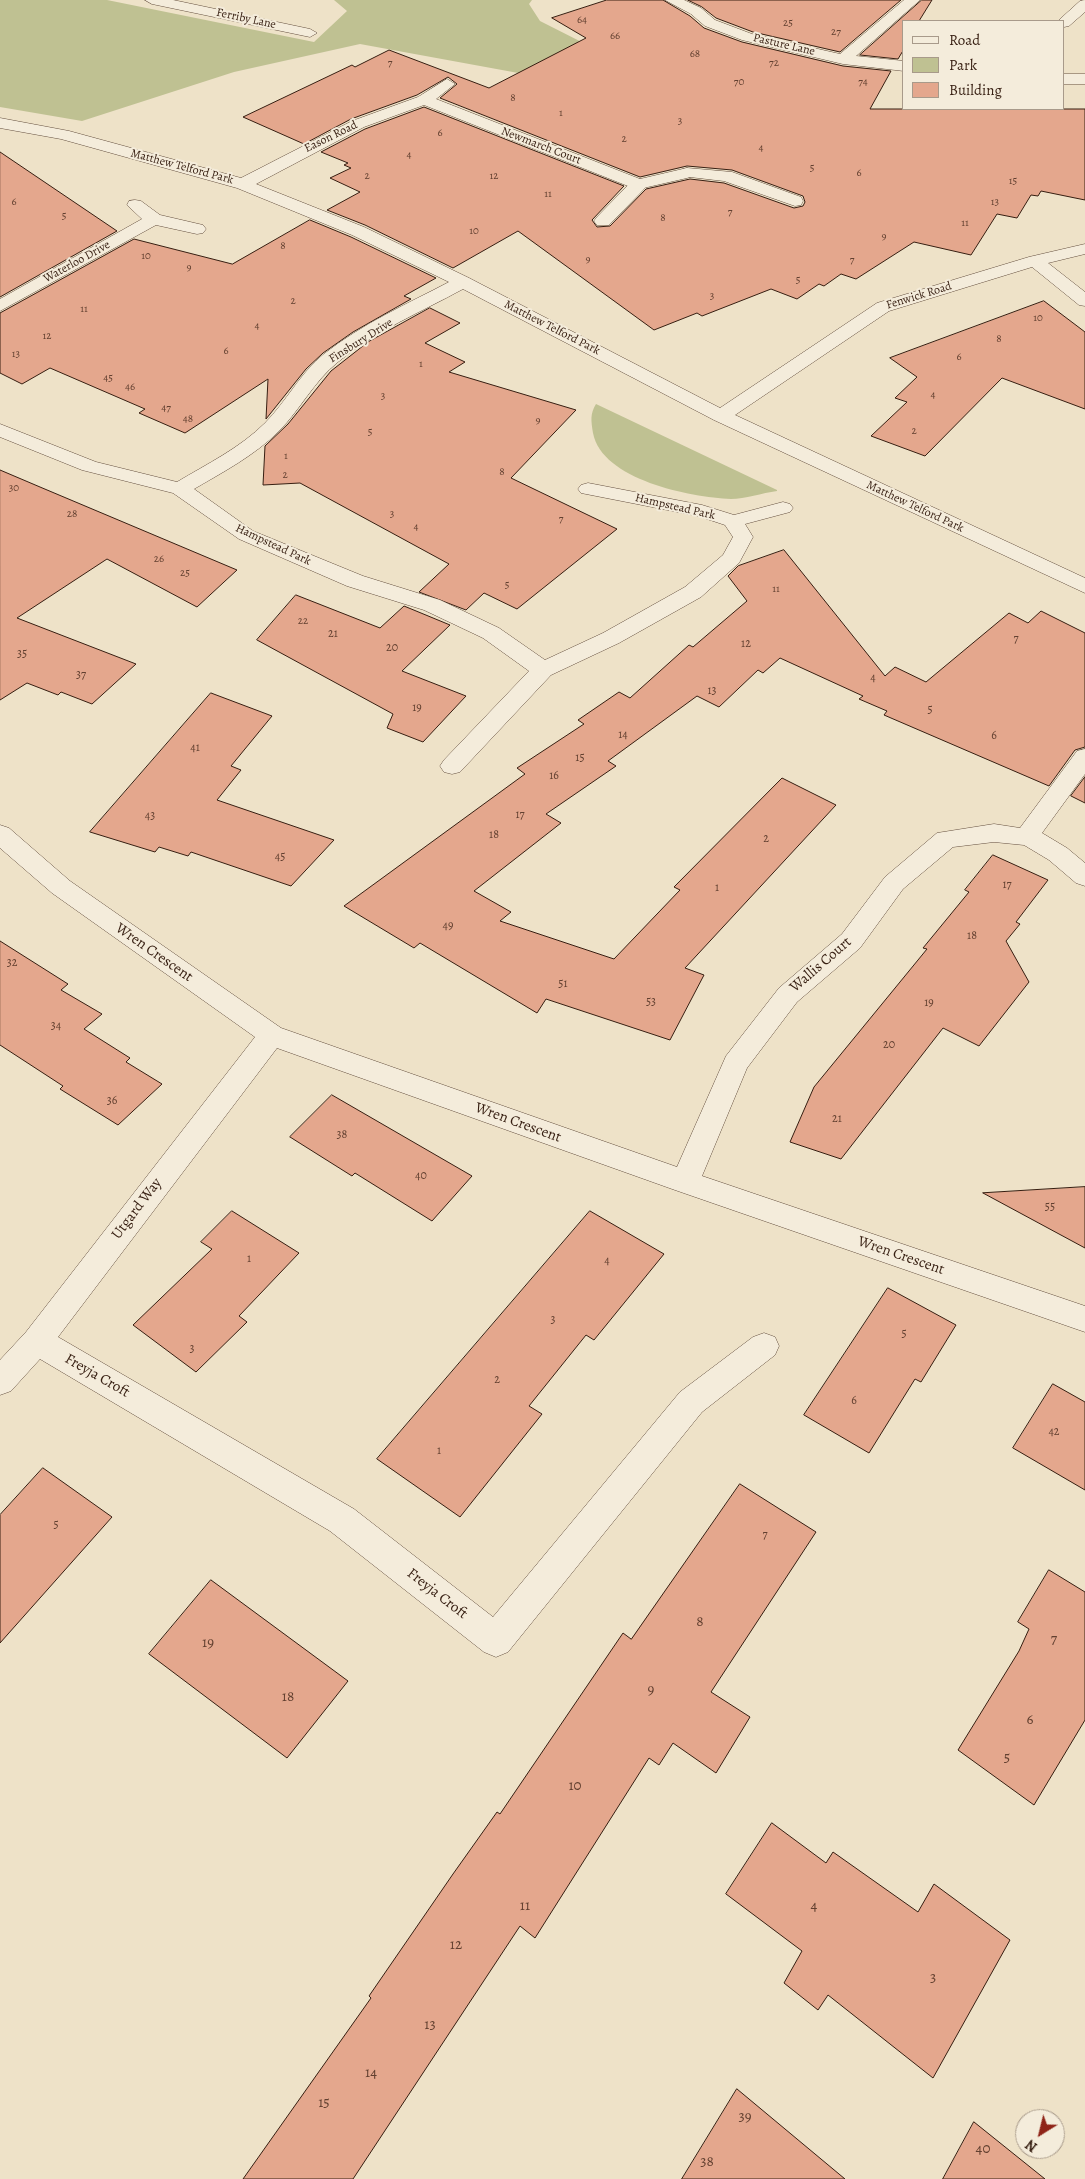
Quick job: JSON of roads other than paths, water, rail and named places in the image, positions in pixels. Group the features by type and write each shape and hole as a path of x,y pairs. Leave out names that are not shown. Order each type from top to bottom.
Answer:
{"street":[{"name":"Ferriby Lane","path":"152,0 310,33"},
{"name":"Pasture Lane","path":"672,0 696,11 710,23 733,33 843,59 902,66"},
{"path":"843,59 913,0"},
{"path":"1065,22 1085,4"},
{"path":"1065,79 1085,79"},
{"path":"424,100 447,84"},
{"name":"Newmarch Court","path":"424,100 639,184"},
{"name":"Eason Road","path":"243,184 358,124 424,100"},
{"name":"Matthew Telford Park","path":"0,124 63,134 243,184 358,231 463,282 721,416 1085,586"},
{"path":"603,221 639,184 687,173 726,176 795,201"},
{"path":"135,205 154,219 197,228"},
{"name":"Waterloo Drive","path":"0,306 154,219"},
{"name":"Fenwick Road","path":"721,416 882,307 1034,261 1085,250"},
{"path":"1034,261 1085,301"},
{"name":"Finsbury Drive","path":"180,489 252,443 270,429 293,404 306,380 331,358 361,338 463,282"},
{"name":"Hampstead Park","path":"0,430 89,466 180,489 246,535 355,580 448,613 491,633 543,670"},
{"name":"Hampstead Park","path":"588,489 702,511 733,521 783,508"},
{"name":"Hampstead Park","path":"452,766 543,670 611,638 692,592 732,558 743,537 733,521"},
{"path":"1026,837 1085,757"},
{"name":"Wallis Court","path":"685,1182 736,1063 788,994 851,941 894,883 946,839 994,833 1026,837 1036,840 1058,854 1085,877"},
{"name":"Wren Crescent","path":"0,834 61,887 272,1035 685,1182 1085,1319"},
{"name":"Utgard Way","path":"0,1381 37,1341 272,1035"},
{"name":"Freyja Croft","path":"37,1341 342,1520 496,1640 691,1402 764,1346"}]}
